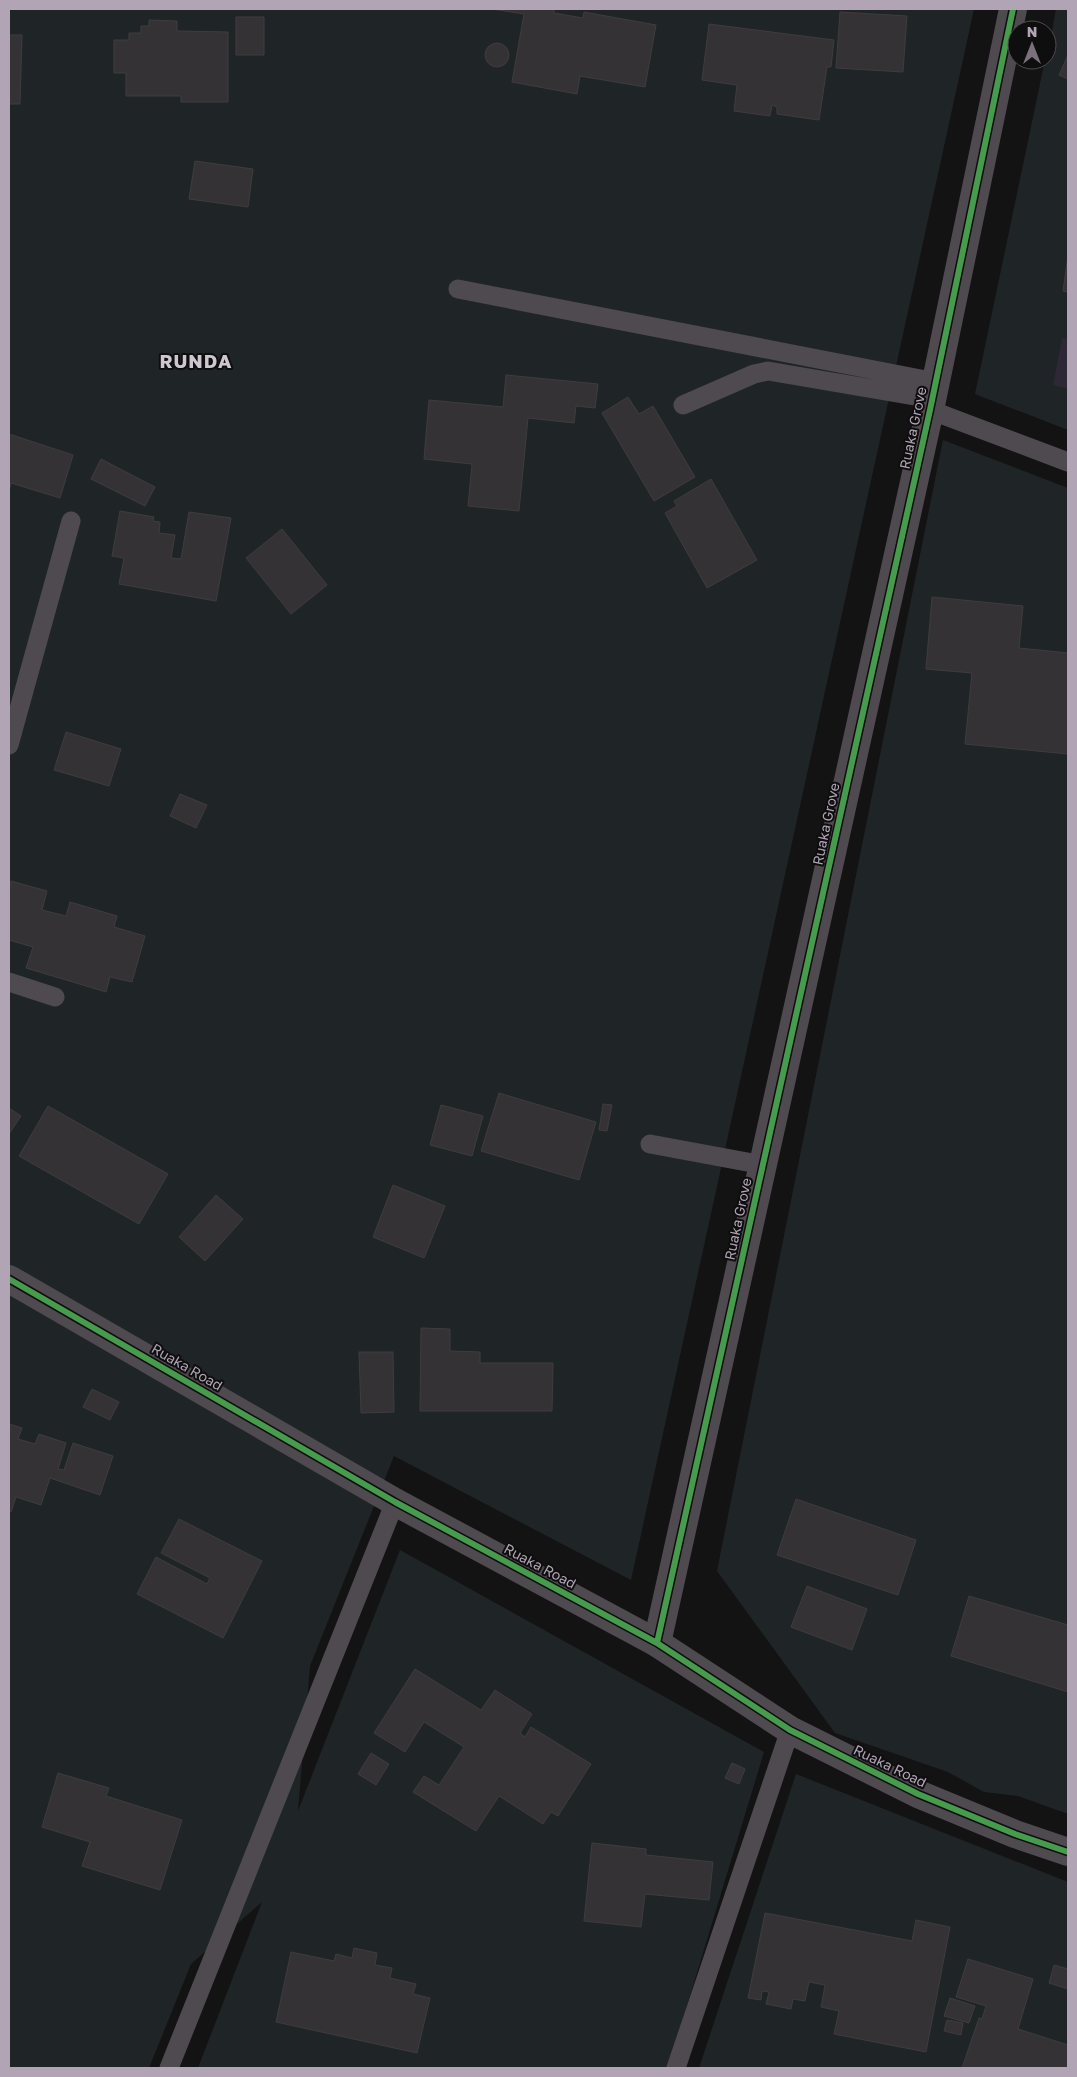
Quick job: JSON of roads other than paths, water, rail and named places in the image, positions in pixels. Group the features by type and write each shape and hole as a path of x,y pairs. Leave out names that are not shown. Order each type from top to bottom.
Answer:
{"street":[{"name":"Ruaka Grove","path":"657,1643 933,397 1013,9"},
{"name":"Ruaka Road","path":"9,1279 395,1502 657,1643 790,1730 918,1794 1016,1834 1068,1852"}],"lane":[{"path":"458,289 933,397 1068,462"},
{"path":"684,405 754,374 768,371 933,397"},
{"path":"9,745 71,521"},
{"path":"9,982 55,997"},
{"path":"650,1144 763,1165"},
{"path":"168,2068 395,1502"},
{"path":"676,2068 790,1730"}],"district":[{"name":"RUNDA","path":"196,361"}]}
